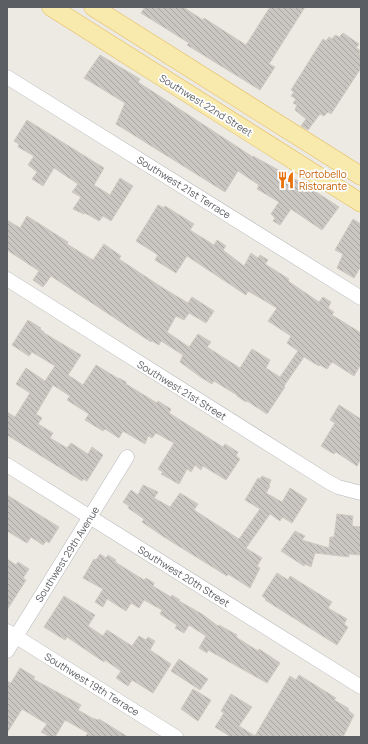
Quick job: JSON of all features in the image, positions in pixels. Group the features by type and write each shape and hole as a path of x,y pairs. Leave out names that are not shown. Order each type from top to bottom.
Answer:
{"main road":[{"name":"Southwest 22nd Street","path":"51,7 361,203"},
{"path":"93,7 361,176"},
{"path":"205,105 217,86"}],"street":[{"name":"Southwest 21st Terrace","path":"7,77 361,298"},
{"name":"Southwest 21st Street","path":"7,279 327,481 338,487 361,493"},
{"name":"Southwest 29th Avenue","path":"7,651 12,634 90,517 127,458"},
{"name":"Southwest 20th Street","path":"7,465 361,687"},
{"name":"Southwest 19th Terrace","path":"12,634 176,737"}],"building":[{"path":"145,7 183,7 203,20 204,18 246,45 270,7 305,7 269,64 275,67 260,90 187,45 189,43 141,13"},
{"path":"343,33 359,44 356,48 360,50 359,54 361,56 361,68 331,114 328,112 324,116 320,114 308,130 301,126 306,119 295,110 297,105 293,103 296,99 291,96 294,92 291,90 323,39 326,41 329,37 332,39 335,35 339,37"},
{"path":"100,55 140,79 138,82 253,157 304,184 339,207 322,230 291,209 280,225 273,221 275,218 271,214 279,202 257,189 259,185 238,171 225,192 116,124 125,103 84,78"},
{"path":"27,120 104,168 94,185 110,195 120,178 133,186 111,221 103,216 99,221 85,213 84,214 73,209 81,197 72,192 78,184 54,168 43,186 32,179 37,172 28,165 34,156 18,147 19,144 14,141"},
{"path":"158,205 164,208 165,206 194,224 190,230 214,245 217,240 226,246 223,250 244,266 251,253 258,258 260,255 268,260 265,264 289,279 288,281 319,302 323,297 331,302 328,308 334,312 332,315 361,333 361,364 354,376 332,362 327,369 304,357 267,414 214,381 212,384 202,378 180,362 183,355 161,341 159,345 152,341 151,342 51,276 43,287 33,280 39,271 7,250 7,220 20,228 27,216 93,260 104,244 121,256 119,259 163,288 188,303 192,297 214,311 206,323 189,313 184,320 176,316 167,332 189,347 198,334 211,342 207,347 240,368 252,349 270,360 266,368 280,377 298,351 287,343 291,336 268,321 277,308 248,291 246,295 187,256 176,273 155,260 158,255 136,241"},
{"path":"353,219 361,224 361,266 354,278 337,268 343,254 335,250"},
{"path":"28,320 41,328 40,329 44,333 81,355 68,375 83,385 96,365 126,382 126,384 157,403 158,401 171,409 169,413 223,447 225,444 238,452 236,456 240,459 226,480 203,466 201,470 195,465 191,472 187,469 179,484 161,474 163,472 158,469 174,443 156,433 152,438 148,436 145,444 123,431 119,438 105,429 103,431 85,420 89,414 67,400 70,396 53,385 36,414 42,418 38,424 53,433 50,438 67,448 71,443 88,454 92,447 103,455 87,481 83,479 82,481 7,435 7,412 15,417 30,393 16,384 26,368 45,381 55,366 32,352 29,356 12,345"},
{"path":"339,405 361,419 361,459 357,466 336,452 334,454 321,446 335,423 330,420"},
{"path":"262,476 271,480 270,486 266,493 282,502 290,488 307,499 292,523 282,517 280,521 270,514 246,548 262,558 257,566 260,568 250,588 228,574 227,576 164,537 142,522 144,519 128,508 129,506 123,502 131,490 138,495 143,485 158,492 154,498 170,507 180,493 198,504 194,510 239,539 260,509 245,500 258,478 260,479"},
{"path":"7,495 59,527 49,543 46,541 43,545 31,537 27,543 7,531"},
{"path":"337,514 353,516 352,526 361,527 361,555 349,554 349,557 315,553 311,567 305,564 304,566 281,551 295,531 305,536 302,540 329,548 330,537 334,537"},
{"path":"100,554 106,558 108,555 116,560 115,562 144,580 146,578 154,583 153,586 171,597 172,595 218,626 219,625 237,635 236,637 258,651 259,649 280,663 267,683 208,650 207,653 199,648 206,636 189,625 184,633 175,628 177,625 160,614 162,610 144,600 139,608 131,603 126,611 107,599 103,607 95,602 103,589 83,578 94,559 96,560"},
{"path":"7,559 16,565 18,562 29,569 23,578 26,580 7,610"},
{"path":"277,573 288,580 290,576 332,602 328,608 347,619 344,624 348,627 337,645 265,600 266,599 262,596"},
{"path":"64,596 95,615 88,626 103,636 107,630 132,646 139,636 146,640 148,637 155,641 150,650 171,664 153,693 132,680 128,686 116,678 121,671 105,660 104,662 67,637 65,640 44,627"},
{"path":"179,659 208,679 200,690 171,671"},
{"path":"20,668 35,677 33,679 81,705 78,710 92,718 99,719 128,737 85,737 88,733 65,720 55,737 50,737 41,732 47,724 22,709 7,733 7,681 11,683"},
{"path":"299,675 336,698 334,700 348,708 354,715 343,737 231,737 215,727 224,713 221,711 231,694 252,707 239,726 255,736 290,676 296,680"},
{"path":"193,689 211,700 198,721 181,709"}],"place":[{"name":"Portobello Ristorante","path":"286,180"}]}
